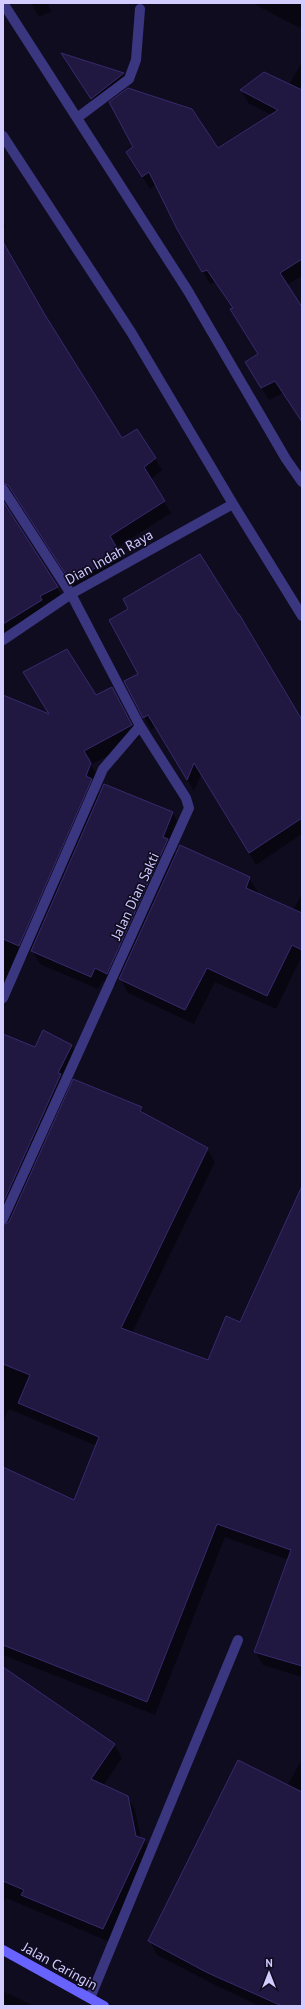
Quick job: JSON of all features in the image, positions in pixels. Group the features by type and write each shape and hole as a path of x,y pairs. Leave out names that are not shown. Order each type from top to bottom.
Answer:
{"main road":[{"name":"Jalan Caringin","path":"3,1950 104,2006"}],"street":[{"path":"3,3 188,291 286,459 302,482"},
{"path":"77,118 129,79 136,60 140,9"},
{"path":"3,136 132,332 232,504 302,616"},
{"name":"Jalan Dian Sakti","path":"3,489 71,594 140,726 186,798 189,808 184,823 3,1219"},
{"name":"Dian Indah Raya","path":"3,640 71,594 232,504"},
{"path":"3,998 103,770 140,726"},
{"path":"90,1998 238,1640"}],"building":[{"path":"61,53 124,73 91,99"},
{"path":"264,72 302,90 302,259 280,273 302,307 302,422 275,381 261,388 245,362 258,354 230,309 233,308 207,270 202,272 177,229 149,172 142,177 126,152 133,147 109,102 128,88 192,109 218,148 278,110 240,90"},
{"path":"3,242 45,315 122,438 137,429 156,458 144,467 165,501 110,536 121,555 70,581 8,485 3,483"},
{"path":"3,501 58,587 40,596 42,600 3,624"},
{"path":"200,554 239,614 302,720 302,818 249,853 194,763 187,780 148,715 143,718 124,681 138,674 109,620 128,609 123,599"},
{"path":"67,649 96,695 112,687 132,725 84,751 91,763 86,776 92,779 19,946 3,939 3,695 49,714 23,672"},
{"path":"104,784 173,812 163,837 168,839 107,974 95,968 91,977 31,951"},
{"path":"180,845 250,877 246,888 302,913 302,950 292,945 267,996 207,968 185,1010 119,979"},
{"path":"43,1030 72,1045 58,1073 61,1074 3,1203 3,1034 35,1047"},
{"path":"73,1079 142,1107 140,1111 208,1148 121,1328 208,1360 226,1316 240,1322 302,1186 302,1666 254,1652 291,1550 217,1524 147,1702 3,1645 3,1467 74,1500 99,1437 18,1403 30,1375 3,1364 3,1225 9,1222"},
{"path":"3,1667 115,1744 91,1779 128,1796 136,1836 145,1839 103,1929 21,1895 24,1890 3,1881"},
{"path":"238,1760 302,1792 302,2006 282,2006 208,1973 148,1941"}]}
